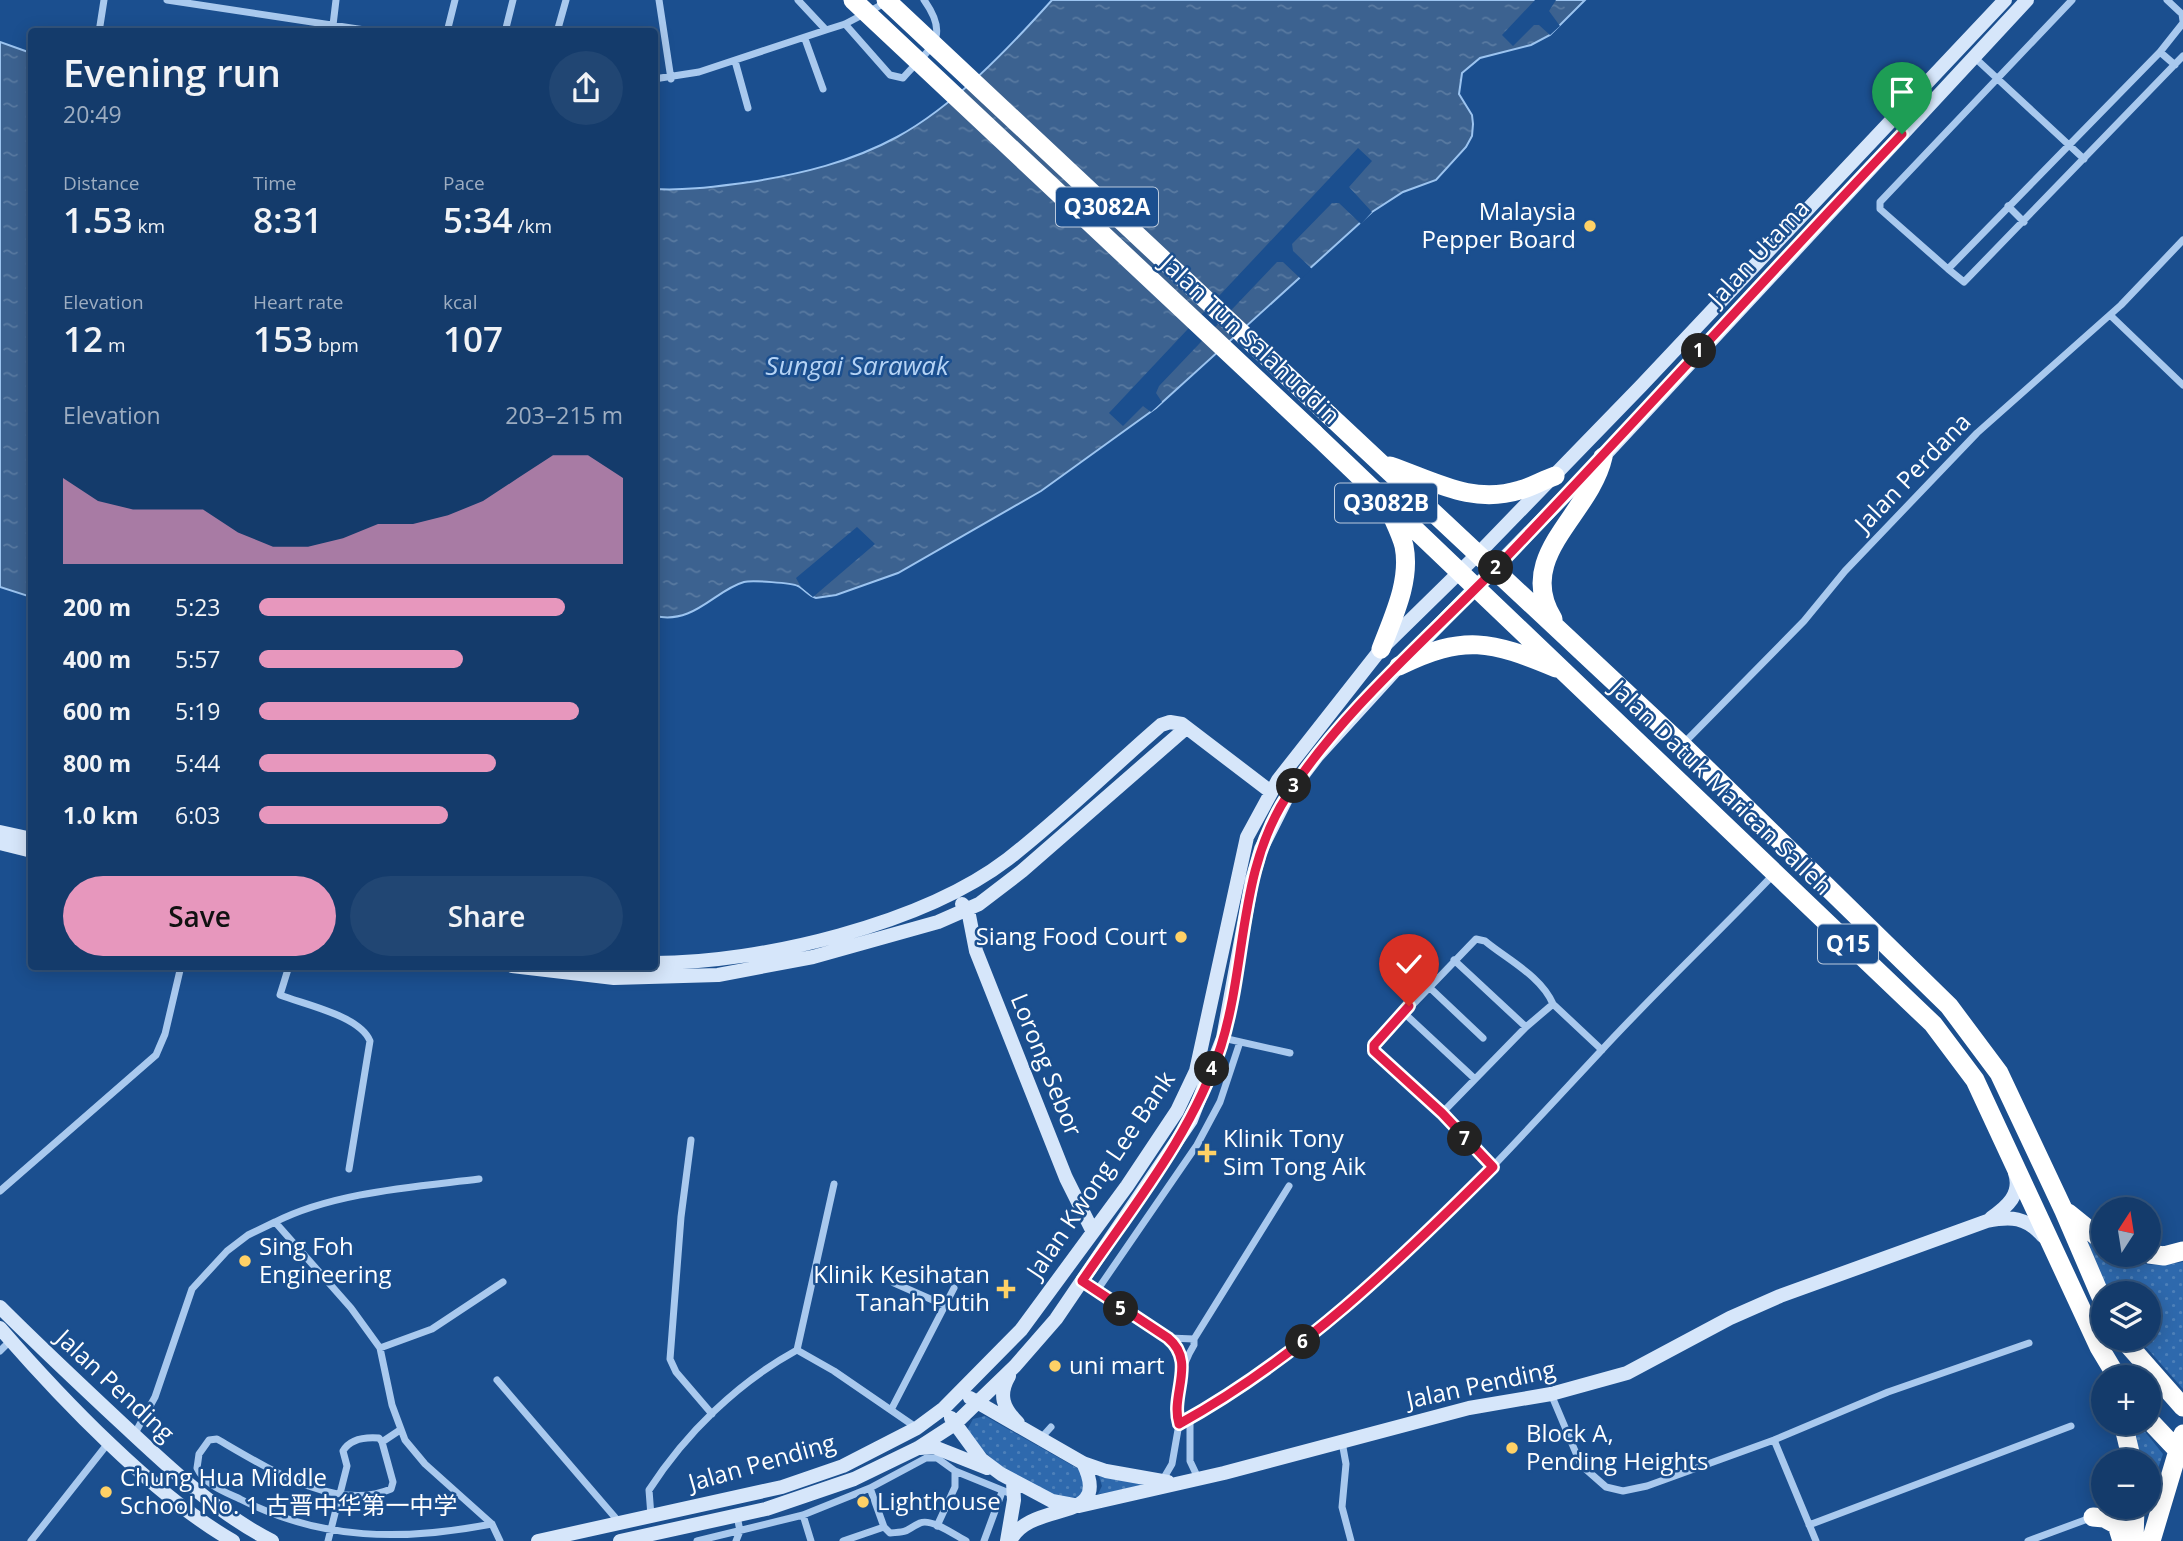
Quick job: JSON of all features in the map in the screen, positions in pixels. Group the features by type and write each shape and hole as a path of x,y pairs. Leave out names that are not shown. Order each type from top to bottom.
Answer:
{"highway":[{"name":"Jalan Tun Salahuddin","path":"853,0 1460,571"},
{"name":"Jalan Tun Salahuddin","path":"888,0 1479,553"},
{"path":"1560,630 1544,600 1544,567 1552,546 1594,487 1603,457"},
{"path":"1382,464 1453,490 1484,496 1521,490 1555,476"},
{"path":"1381,649 1402,590 1406,566 1404,545 1387,504"},
{"name":"Jalan Datuk Marican Salleh","path":"1479,553 1682,745 1949,1006 1999,1073 2094,1281"},
{"name":"Jalan Datuk Marican Salleh","path":"1460,571 1933,1024 1975,1080 2108,1365"},
{"path":"1399,666 1432,652 1475,643 1506,648 1567,673"},
{"path":"2064,1211 2091,1232"},
{"path":"2161,1256 2183,1251"},
{"path":"2133,1351 2183,1408"},
{"path":"2151,1541 2181,1447 2161,1430"},
{"path":"2106,1519 2117,1525 2122,1541"},
{"path":"2133,1541 2134,1519"}],"main road":[{"name":"Jalan Utama","path":"1460,571 1555,476 2005,0"},
{"name":"Jalan Utama","path":"1476,587 1603,457 2027,0"},
{"name":"Jalan Kwong Lee Bank","path":"961,1391 1021,1331 1177,1111 1196,1071 1247,837 1271,792 1333,706 1381,649 1460,571"},
{"name":"Jalan Kwong Lee Bank","path":"976,1402 1015,1366 1056,1319 1191,1120 1223,1038 1252,880 1269,830 1289,793 1317,756 1476,587"},
{"path":"932,904 1008,859 1161,725 1170,722 1186,727 1271,792"},
{"path":"546,970 614,978 718,975 813,957 937,922 968,910 998,890 1186,727"},
{"path":"0,832 28,838"},
{"path":"0,843 28,850"},
{"path":"976,951 982,914 998,890"},
{"path":"658,963 713,960 787,948 932,904 957,902 968,910 976,951"},
{"path":"937,922 956,925 976,951"},
{"name":"Lorong Sebor","path":"976,951 1066,1178 1093,1232"},
{"path":"1987,1221 2005,1209 2014,1197 2018,1181 2009,1152"},
{"path":"1987,1221 2006,1217 2031,1223 2053,1248"},
{"name":"Jalan Pending","path":"538,1541 782,1487 843,1466 917,1429 961,1391 1083,1463 1106,1471 1180,1484 1469,1408 1550,1394 1628,1373 1730,1318 1780,1296 1987,1221"},
{"name":"Jalan Pending","path":"0,1307 134,1435 202,1485 248,1529 272,1541"},
{"name":"Jalan Pending","path":"0,1328 5,1346 182,1506 233,1541"},
{"path":"1015,1366 1002,1391 1002,1399 1007,1412 1025,1430"},
{"name":"Jalan Pending","path":"620,1541 737,1516 874,1477 955,1424 976,1402"},
{"path":"944,1408 981,1459 1007,1486 1009,1541"},
{"path":"918,1448 934,1447 1007,1486 1052,1502 1079,1506"},
{"path":"1079,1506 1092,1490 1092,1480 1083,1463"},
{"path":"1009,1541 1027,1521 1079,1506 1180,1484"}],"street":[{"path":"100,28 104,0"},
{"path":"167,0 199,2 352,28"},
{"path":"333,25 336,0"},
{"path":"448,28 455,0"},
{"path":"506,28 513,0"},
{"path":"558,28 566,0"},
{"path":"659,0 671,79"},
{"path":"798,0 826,30"},
{"path":"658,79 671,79 805,38 845,24 888,0"},
{"path":"845,24 890,75 903,78 938,37 939,24 924,0"},
{"path":"2072,0 1880,202 1880,209 1964,282 2183,56"},
{"path":"1948,269 2160,52 2183,22 2182,14 2167,0"},
{"path":"805,38 823,89"},
{"path":"2160,52 2175,65"},
{"path":"1974,57 2084,159"},
{"path":"735,61 748,108"},
{"path":"2008,205 2024,222"},
{"name":"Jalan Perdana","path":"1682,745 1804,621 1845,571 1976,433 2045,369 2110,315 2183,240"},
{"path":"2110,315 2183,385"},
{"path":"1179,1424 1263,1371 1337,1317 1493,1167 1602,1050 1774,874"},
{"path":"1493,1167 1442,1113 1373,1047 1403,1012 1476,939 1485,941 1532,977 1548,992 1553,1004 1602,1050"},
{"path":"1454,960 1526,1027"},
{"path":"0,1191 156,1055 165,1034 180,970"},
{"path":"288,970 280,995 350,1020 366,1030 370,1041 349,1168"},
{"path":"1428,986 1483,1038"},
{"path":"1442,1113 1526,1027 1553,1004"},
{"path":"1403,1012 1475,1079"},
{"path":"1223,1038 1290,1053"},
{"path":"1096,1292 1197,1145 1220,1102 1240,1042"},
{"path":"691,1140 681,1217 670,1359 676,1372 712,1414"},
{"path":"134,1435 155,1397 192,1289 227,1251 275,1222 323,1205 390,1190 480,1179"},
{"path":"651,1516 649,1490 694,1430 774,1363 797,1350 834,1184"},
{"path":"1162,1481 1172,1464 1179,1424 1177,1415 1184,1362 1195,1345 1194,1339 1289,1186"},
{"path":"275,1222 351,1308 380,1348 400,1430 425,1464 492,1524 500,1541"},
{"path":"1082,1281 1168,1338 1180,1350 1184,1362"},
{"path":"380,1348 432,1329 503,1282"},
{"path":"894,1283 944,1306"},
{"path":"891,1410 954,1288"},
{"path":"1168,1338 1194,1339"},
{"path":"1550,1394 1581,1465 1606,1487 1623,1491 1647,1486 1774,1440 1888,1392 2029,1343"},
{"path":"797,1350 834,1371 917,1429"},
{"path":"498,1380 619,1522"},
{"path":"1191,1418 1189,1461 1199,1479"},
{"path":"1809,1525 2071,1426"},
{"path":"1041,1439 1051,1427"},
{"path":"382,1442 400,1430"},
{"path":"328,1541 331,1531 342,1493 346,1466 343,1451 346,1446 369,1437 379,1438 393,1482 391,1489 378,1495 342,1493 328,1492 265,1469 217,1439 208,1440 199,1454 197,1468 202,1485 258,1509 331,1531 398,1538 443,1534 492,1524"},
{"path":"1774,1440 1816,1541"},
{"path":"32,1541 109,1441"},
{"path":"1342,1442 1346,1464 1342,1507 1351,1541"},
{"path":"966,1541 928,1521 920,1523 910,1532 890,1533 884,1527 870,1488 874,1477 926,1458 937,1458 955,1471 1007,1486 984,1541"},
{"path":"937,1526 955,1487 955,1471"},
{"path":"697,1541 803,1515 870,1488"},
{"path":"806,1497 811,1512"},
{"path":"803,1515 811,1541"},
{"path":"736,1541 740,1531 737,1516"},
{"path":"2028,1541 2091,1517"},
{"path":"843,1541 884,1527"}],"shaded area":[{"path":"2078,1234 2091,1244 2091,1260"},
{"path":"2183,1262 2183,1389 2150,1351 2161,1351 2161,1281 2101,1281 2094,1267 2161,1267 2161,1264"},
{"path":"985,1416 1082,1471 1087,1479 1080,1497 1048,1494 1032,1487 989,1456 966,1432 973,1419"},
{"path":"2131,1435 2148,1435 2159,1449 2135,1449"},
{"path":"1099,1476 1149,1485 1098,1494 1102,1486"}],"water":[{"name":"Sungai Sarawak","path":"1052,0 1585,0 1550,35 1531,45 1480,58 1462,73 1459,94 1472,115 1472,136 1466,147 1436,180 1403,192 1372,212 1156,408 1041,491 898,573 836,595 816,598 794,585 748,581 733,586 681,616 658,616 658,189 702,188 769,179 825,166 880,146 918,124 960,93"},
{"path":"0,42 28,52 28,596 0,587"}],"pier":[{"path":"1535,0 1556,0 1549,11 1560,26 1550,35 1539,25 1534,25 1513,46 1502,35"},
{"path":"1358,148 1372,161 1349,187 1372,212 1361,224 1339,203 1332,203 1292,244 1293,251 1312,269 1301,279 1283,262 1277,262 1159,386 1156,393 1162,402 1151,412 1143,406 1123,426 1109,413"},
{"path":"857,527 875,544 813,597 801,587 796,578"}],"place":[{"name":"Malaysia Pepper Board","path":"1590,226"},
{"name":"Siang Food Court","path":"1181,937"},
{"name":"Klinik Tony Sim Tong Aik","path":"1207,1153"},
{"name":"Sing Foh Engineering","path":"245,1261"},
{"name":"Klinik Kesihatan Tanah Putih","path":"1006,1289"},
{"name":"uni mart","path":"1055,1366"},
{"name":"Block A, Pending Heights","path":"1512,1448"},
{"name":"Chung Hua Middle School No. 1 古晋中华第一中学","path":"106,1492"},
{"name":"Lighthouse","path":"863,1502"}],"route":[{"path":"1409,1006 1378,1038 1373,1047 1374,1051 1442,1113 1450,1125 1493,1167 1337,1317 1263,1371 1179,1424 1177,1415 1184,1362 1180,1350 1168,1338 1082,1281 1191,1120 1223,1038 1252,880 1261,849 1281,806 1317,756 1343,726 1603,457 1902,134"}]}
